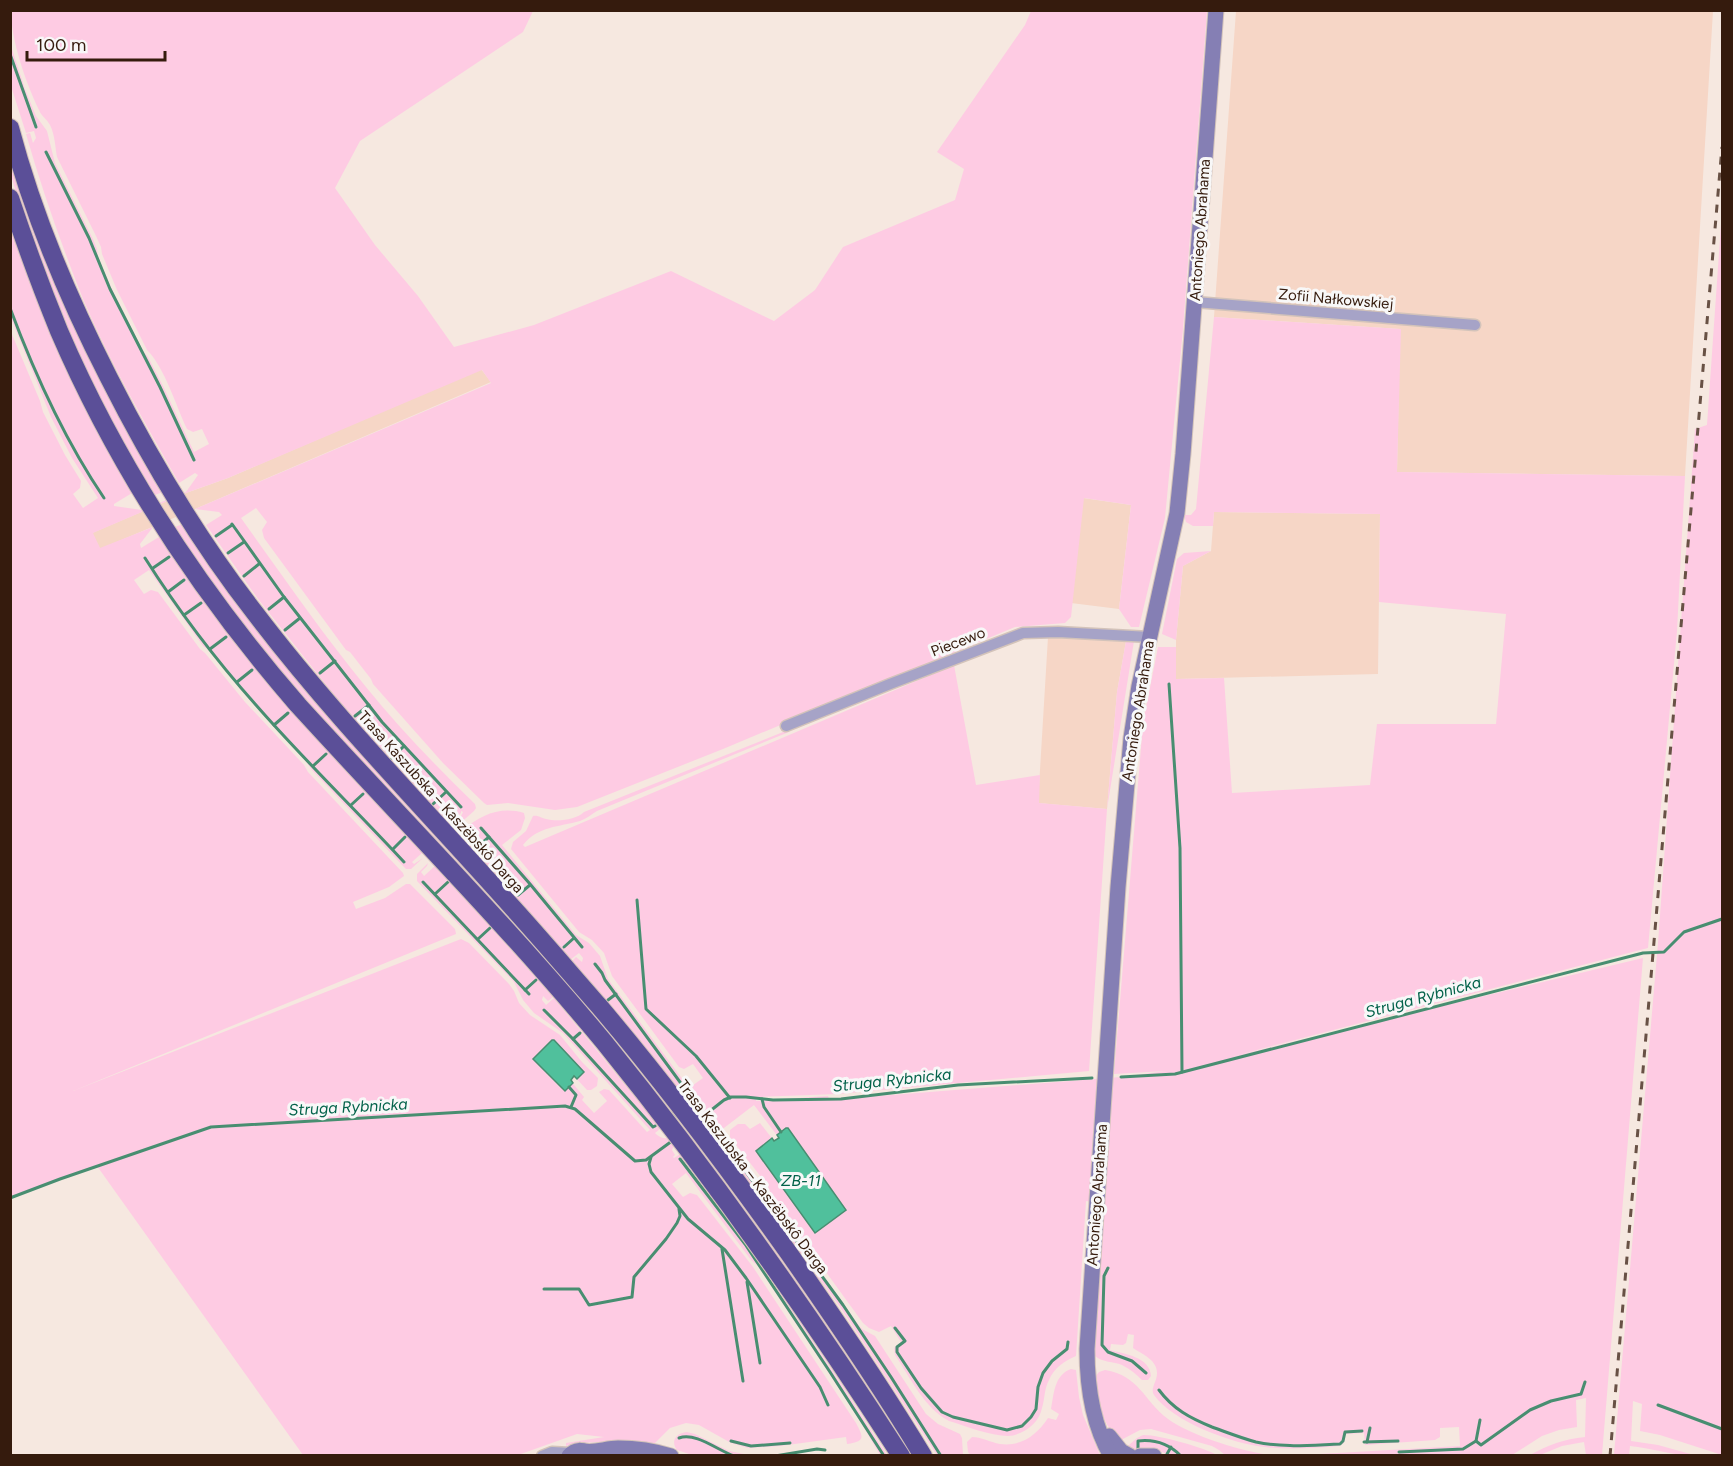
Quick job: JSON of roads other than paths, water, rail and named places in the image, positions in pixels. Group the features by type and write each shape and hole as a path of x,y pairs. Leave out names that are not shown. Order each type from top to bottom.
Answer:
{"highway":[{"name":"Trasa Kaszubska – Kaszëbskô Darga","path":"10,128 36,211 77,312 129,418 179,505 245,600 316,689 365,747 513,908 601,1009 686,1114 743,1189 835,1319 924,1455"},
{"path":"10,198 48,303 107,430 156,515 212,598 270,674 349,762 499,921 592,1028 656,1107 727,1201 819,1330 901,1455"}],"main road":[{"name":"Antoniego Abrahama","path":"1111,1455 1105,1445 1095,1414 1088,1383 1088,1343 1118,887 1131,738 1139,686 1177,513 1216,10"},
{"name":"Antoniego Abrahama","path":"1095,1414 1115,1444 1121,1451 1130,1455"},
{"path":"579,1454 616,1448 671,1455"},
{"path":"624,1455 647,1451"},
{"path":"1140,1455 1154,1455"}],"street":[{"name":"Zofii Nałkowskiej","path":"1195,302 1475,325"},
{"name":"Piecewo","path":"786,726 1023,633 1058,632 1149,637"},
{"path":"542,1455 552,1452 579,1454"}],"water":[{"path":"552,1040 584,1072 577,1079 574,1076 571,1080 573,1083 565,1091 533,1059"},
{"name":"ZB-11","path":"786,1128 846,1210 815,1233 756,1151 772,1138 774,1141 779,1138 777,1135"}],"waterway":[{"path":"10,54 36,127"},
{"path":"46,152 194,460"},
{"path":"10,308 51,406 104,498"},
{"path":"232,524 284,597 382,722 461,807"},
{"path":"216,536 232,525"},
{"path":"228,553 244,542"},
{"path":"153,568 169,557"},
{"path":"145,558 184,615 241,688 404,862"},
{"path":"244,576 259,564"},
{"path":"168,592 184,580"},
{"path":"269,609 284,597"},
{"path":"184,615 201,603"},
{"path":"285,630 300,618"},
{"path":"210,649 226,637"},
{"path":"320,673 335,661"},
{"path":"237,682 252,670"},
{"path":"1169,684 1180,848 1182,1072"},
{"path":"355,716 369,705"},
{"path":"274,725 288,713"},
{"path":"391,759 404,746"},
{"path":"313,766 326,754"},
{"path":"433,804 446,792"},
{"path":"351,805 363,794"},
{"path":"481,828 582,947"},
{"path":"393,849 405,837"},
{"path":"475,849 489,837"},
{"path":"423,882 529,994"},
{"path":"435,894 448,882"},
{"path":"518,895 530,885"},
{"path":"637,900 646,1009 696,1056 730,1098"},
{"name":"Struga Rybnicka","path":"1121,1077 1175,1074 1643,953 1664,952 1684,932 1722,919"},
{"path":"478,939 490,928"},
{"path":"564,947 574,938"},
{"path":"595,964 691,1097"},
{"path":"525,990 536,980"},
{"path":"608,1000 616,994"},
{"path":"544,1010 653,1127 655,1126"},
{"path":"573,1039 580,1033"},
{"name":"Struga Rybnicka","path":"700,1119 731,1097 773,1100 841,1099 958,1085 1092,1078"},
{"path":"569,1087 576,1095 571,1107"},
{"path":"762,1099 764,1107 781,1132"},
{"name":"Struga Rybnicka","path":"10,1198 211,1127 565,1106 575,1109 635,1161 646,1160 672,1141"},
{"path":"673,1112 678,1118"},
{"path":"716,1131 843,1305 941,1456"},
{"path":"651,1157 649,1164 651,1172 688,1219 725,1250 820,1387 828,1405"},
{"path":"680,1159 745,1244 884,1456"},
{"path":"544,1289 579,1289 589,1305 632,1297 634,1277 677,1223 680,1216 679,1209"},
{"path":"722,1249 743,1381"},
{"path":"1108,1268 1104,1276 1102,1345 1108,1352 1132,1361 1146,1373"},
{"path":"747,1282 760,1363"},
{"path":"895,1328 905,1341 897,1347 897,1352 921,1388 942,1412 953,1417 1007,1430 1022,1426 1031,1417 1036,1409 1038,1387 1043,1373 1052,1361 1067,1349 1068,1342"},
{"path":"1476,1441 1481,1445 1530,1410 1551,1401 1581,1394 1585,1382"},
{"path":"1159,1390 1170,1403 1189,1416 1212,1427 1256,1442 1287,1446 1340,1444 1345,1432 1362,1431"},
{"path":"1658,1405 1722,1429"},
{"path":"1399,1452 1463,1449 1476,1441 1480,1420"},
{"path":"1367,1442 1370,1428"},
{"path":"679,1438 699,1439 734,1456"},
{"path":"731,1441 751,1446 790,1443"},
{"path":"1138,1449 1138,1441 1156,1442 1167,1445 1181,1456"},
{"path":"1364,1442 1398,1441"},
{"path":"1167,1454 1171,1447"},
{"path":"775,1456 817,1449 825,1450"}],"railway":[{"path":"1610,1456 1722,147"}]}
